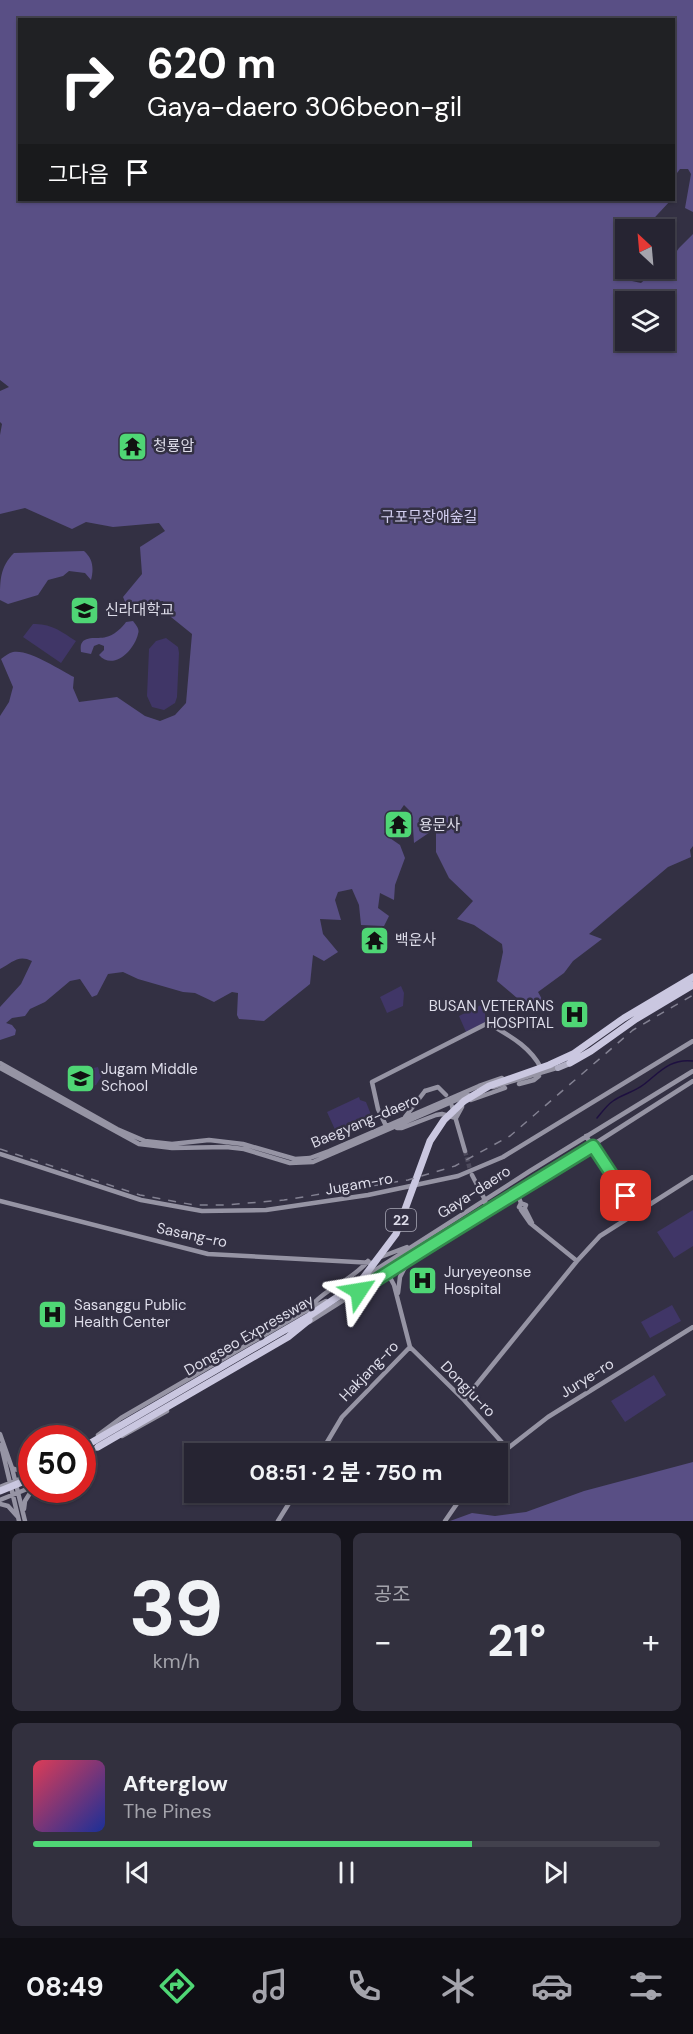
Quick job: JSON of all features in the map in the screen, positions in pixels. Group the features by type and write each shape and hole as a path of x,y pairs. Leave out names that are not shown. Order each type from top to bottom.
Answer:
{"highway":[{"path":"568,1054 627,1012 693,979"},
{"path":"570,1063 591,1051 693,979"},
{"name":"Dongseo Expressway","path":"96,1442 311,1318 363,1284 392,1247 434,1142 458,1110 481,1093 497,1085 536,1074 573,1057 693,979"},
{"name":"Dongseo Expressway","path":"96,1442 354,1287 386,1250 396,1234 430,1141 456,1107 489,1086 573,1054 624,1018 693,979"},
{"path":"98,1447 288,1337 311,1318"},
{"path":"96,1436 280,1328 295,1324"},
{"path":"0,1489 18,1482"}],"main road":[{"name":"Baegyang-daero","path":"0,1063 133,1137 153,1143 172,1144 209,1140 231,1142 288,1158 302,1159 387,1128 394,1128 483,1090 542,1074 653,997 693,979"},
{"name":"Baegyang-daero","path":"0,1068 126,1138 148,1146 244,1149 281,1162 299,1164 313,1162 485,1083 573,1060 693,979"},
{"path":"387,1128 378,1109 372,1082 488,1023 518,1040 537,1060 542,1074 534,1080 478,1096 464,1104 456,1118"},
{"name":"Jugam-ro","path":"0,1154 141,1200 202,1211 266,1210 368,1195 458,1176 502,1157 693,1041"},
{"path":"557,1065 568,1054"},
{"path":"557,1065 570,1063"},
{"name":"Gaya-daero","path":"96,1436 158,1402 333,1298 586,1136 693,1071"},
{"name":"Gaya-daero","path":"98,1447 130,1433 307,1327 409,1258 593,1146 693,1081"},
{"path":"401,1120 425,1091 438,1088 446,1095"},
{"path":"425,1091 424,1100 430,1107"},
{"path":"452,1106 465,1151"},
{"path":"394,1128 402,1128 442,1114 456,1118"},
{"path":"607,1137 601,1136 600,1132 610,1122"},
{"path":"586,1136 636,1213"},
{"path":"472,1175 486,1206 478,1216"},
{"path":"464,1400 600,1236 693,1177"},
{"path":"517,1193 521,1203 519,1207 523,1209 525,1217 577,1261"},
{"name":"Sasang-ro","path":"0,1201 208,1254 368,1261 382,1266"},
{"path":"308,1310 314,1302 354,1274 368,1261 415,1244"},
{"path":"398,1296 400,1277 409,1258"},
{"name":"Hakjang-ro","path":"327,1443 342,1417 410,1347 398,1296 388,1272 382,1266"},
{"path":"378,1279 388,1277 392,1280"},
{"path":"96,1436 122,1418 308,1310 333,1298"},
{"name":"Jurye-ro","path":"508,1447 548,1417 693,1327"},
{"name":"Dongju-ro","path":"410,1347 464,1400 503,1443"},
{"path":"0,1434 20,1517"},
{"path":"0,1440 9,1468 0,1489"},
{"path":"9,1468 18,1472"},
{"path":"0,1489 18,1480"},
{"path":"0,1502 16,1495"},
{"path":"0,1502 25,1521"},
{"path":"278,1521 289,1503"},
{"path":"445,1521 457,1503"}],"shaded area":[{"path":"33,624 51,627 76,641 61,663 23,637"},
{"path":"166,638 178,647 179,653 177,697 175,703 164,710 152,707 147,696 149,649 156,641"},
{"path":"401,986 404,993 403,1006 387,1013 380,997"},
{"path":"481,1005 484,1006 486,1022 466,1032 459,1016"},
{"path":"98,1067 101,1077 96,1085 78,1088 74,1083 69,1083 67,1074"},
{"path":"359,1097 360,1100 366,1102 372,1117 337,1134 327,1112"},
{"path":"693,1210 693,1246 674,1258 657,1232"},
{"path":"672,1305 681,1321 650,1338 641,1322"},
{"path":"654,1375 666,1395 625,1422 611,1401"}],"green space":[{"name":"구포무장애숲길","path":"0,0 693,0 693,212 685,208 691,174 688,169 680,169 675,176 675,18 18,18 18,201 670,201 653,219 615,219 615,279 629,279 641,283 646,279 675,279 675,254 693,234 693,846 690,850 691,857 668,867 589,934 602,939 573,961 564,973 538,992 543,1001 534,1008 517,998 497,981 503,952 502,944 474,925 457,919 473,901 449,878 436,852 436,828 414,843 412,813 404,805 384,834 400,845 405,858 395,885 394,900 380,893 378,908 389,916 384,926 361,925 359,905 352,889 338,892 335,900 341,920 320,919 323,934 338,952 324,961 313,955 310,984 264,1021 239,1019 237,1015 238,993 232,992 214,1002 195,993 183,992 138,979 123,972 108,974 97,995 92,997 80,979 70,981 45,1002 30,1009 25,1016 12,1018 6,1023 12,1025 16,1030 15,1035 0,1040 0,1007 21,984 32,961 19,959 0,969 0,716 9,702 13,687 1,659 13,652 36,657 74,677 73,688 79,702 117,697 145,716 160,721 175,715 186,703 192,634 171,617 163,601 126,604 123,597 142,574 140,547 165,531 159,523 113,527 86,522 72,529 25,508 0,514 2,424 0,422 0,391 9,387 0,380"},
{"path":"84,551 92,564 91,580 85,573 69,571 63,576 48,580 38,595 8,604 0,600 2,574 6,563 14,553"},
{"path":"133,621 138,634 132,647 122,657 110,661 105,659 99,655 104,650 104,646 99,644 94,646 91,654 81,652 82,642 85,640 109,636 118,631 126,622"},
{"path":"693,1462 693,1521 450,1521 472,1513 495,1516 526,1512 584,1491"}],"waterway":[{"path":"597,1118 613,1101 640,1087 665,1067 678,1062 693,1061"}],"tunnel":[{"path":"465,1151 471,1173"}],"railway":[{"path":"0,1149 140,1195 194,1205 284,1200 408,1180 455,1166 510,1136 633,1030 693,995"}],"place":[{"name":"청룡암","path":"132,446"},
{"name":"신라대학교","path":"84,610"},
{"name":"용문사","path":"398,825"},
{"name":"백운사","path":"374,940"},
{"name":"BUSAN VETERANS HOSPITAL","path":"575,1015"},
{"name":"Jugam Middle School","path":"80,1078"},
{"name":"Juryeyeonse Hospital","path":"423,1281"},
{"name":"Sasanggu Public Health Center","path":"53,1314"}],"route":[{"path":"359,1291 593,1146 626,1196"}]}
